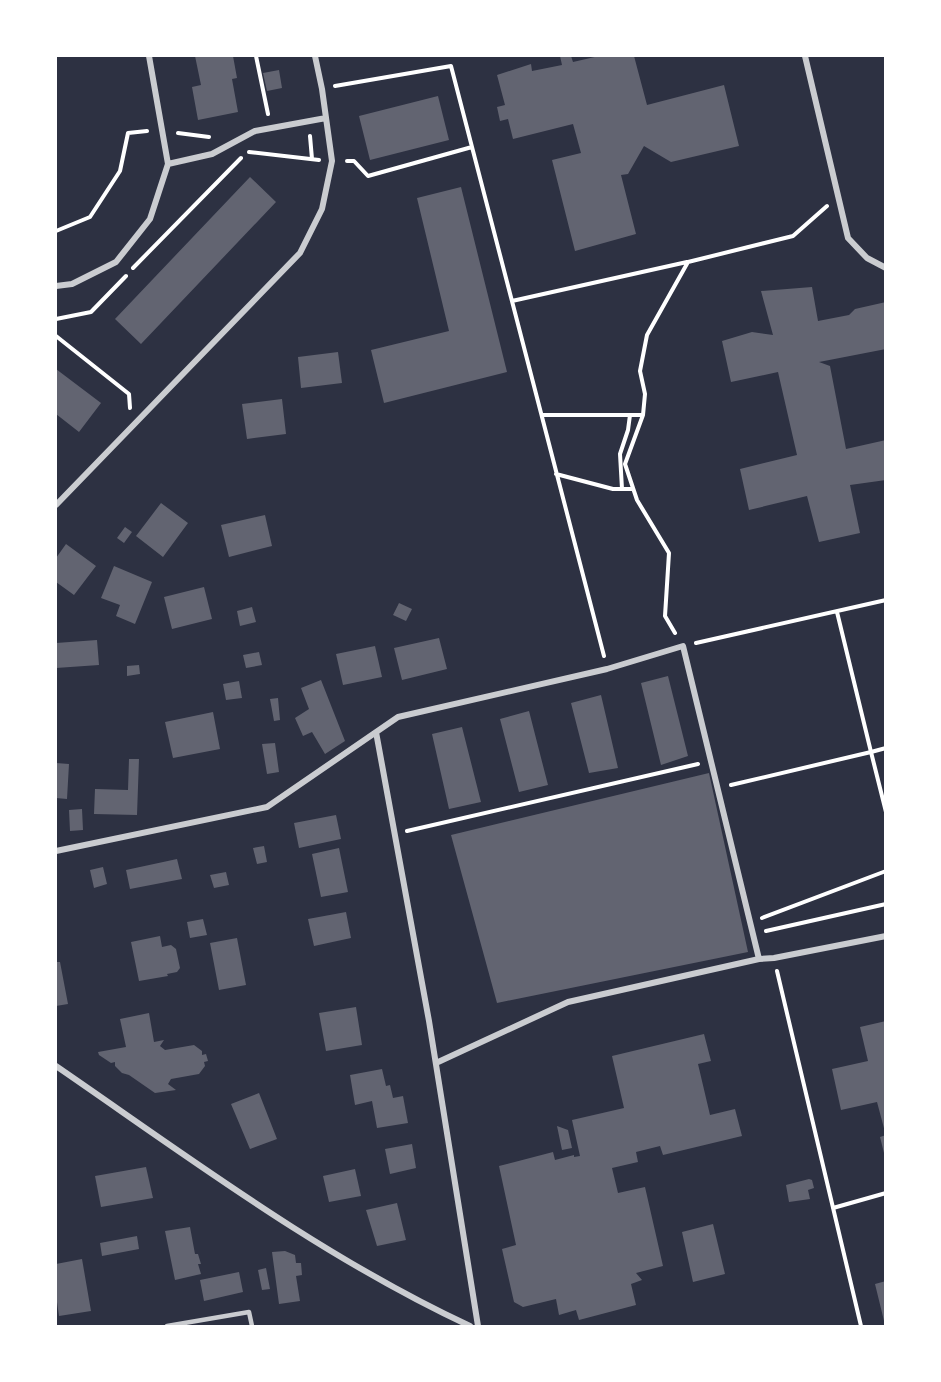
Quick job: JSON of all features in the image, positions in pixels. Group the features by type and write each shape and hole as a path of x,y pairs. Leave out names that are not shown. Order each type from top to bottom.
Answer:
{"street":[{"path":"56,286 72,284 116,262 150,219 168,164 150,56"},
{"path":"56,505 300,253 322,209 332,161 327,118 315,56"},
{"path":"805,56 848,238 867,258 885,268"},
{"path":"168,164 212,154 255,131 327,118"},
{"path":"56,851 267,807 398,717 608,669 683,646 759,959"},
{"path":"376,732 435,1063 478,1326"},
{"path":"435,1063 568,1002 759,959 885,936"},
{"path":"56,1066 284,1222 419,1303 470,1326"}],"lane":[{"path":"167,1326 249,1312 252,1326"}],"path":[{"path":"256,56 268,115 258,118"},
{"path":"322,88 451,66 608,669"},
{"path":"56,231 90,217 120,171 128,133 162,130 207,138 217,134"},
{"path":"56,319 92,312 247,152 332,161 354,161 368,176 472,147"},
{"path":"512,301 793,236 839,196"},
{"path":"688,262 647,335 640,371 645,394 643,415 625,464 637,500 669,553 665,616 683,646 885,600"},
{"path":"56,336 129,394 132,426"},
{"path":"541,414 643,415"},
{"path":"622,489 620,454 630,415"},
{"path":"556,474 613,489 633,489"},
{"path":"837,612 885,812"},
{"path":"718,788 885,748"},
{"path":"395,834 711,760"},
{"path":"751,922 885,871"},
{"path":"753,934 885,904"},
{"path":"774,958 861,1326"},
{"path":"833,1208 885,1193"}],"building":[{"path":"195,56 233,56 237,78 232,79 238,112 198,120 192,87 201,85"},
{"path":"560,56 571,56 573,62 599,56 634,56 647,105 724,85 739,146 671,162 644,146 628,174 621,175 636,234 575,251 552,160 581,153 573,124 513,139 508,119 500,121 497,107 505,105 497,75 531,64 532,71 562,65"},
{"path":"279,70 282,88 267,91 263,73"},
{"path":"438,96 449,140 370,160 359,116"},
{"path":"250,177 276,202 141,344 115,319"},
{"path":"461,187 507,372 384,403 371,350 449,331 417,198"},
{"path":"812,287 818,321 849,315 855,309 886,302 886,349 819,362 830,366 846,449 886,440 886,480 850,485 860,533 819,542 807,496 749,510 740,469 797,455 778,372 731,382 722,341 752,332 773,335 761,291"},
{"path":"338,352 342,383 301,388 298,357"},
{"path":"56,369 101,403 79,432 56,414"},
{"path":"282,399 286,434 247,439 242,404"},
{"path":"161,503 188,523 163,557 136,536"},
{"path":"265,515 272,546 229,557 221,525"},
{"path":"125,527 132,532 124,543 117,538"},
{"path":"66,544 96,566 74,595 56,582 56,558"},
{"path":"114,566 152,582 135,624 116,616 120,605 101,598"},
{"path":"204,587 212,619 172,629 164,597"},
{"path":"399,603 412,609 406,621 393,615"},
{"path":"252,607 256,622 240,626 237,611"},
{"path":"439,638 447,669 402,680 394,648"},
{"path":"97,640 99,665 56,668 56,643"},
{"path":"375,646 382,677 343,685 336,654"},
{"path":"259,652 262,665 246,668 243,655"},
{"path":"139,665 140,674 127,676 127,666"},
{"path":"668,676 688,756 661,765 641,683"},
{"path":"321,680 345,741 325,754 312,732 303,736 295,718 309,709 301,688"},
{"path":"239,681 242,698 226,700 223,684"},
{"path":"601,695 618,768 589,773 571,703"},
{"path":"278,698 280,720 274,721 270,699"},
{"path":"529,711 548,785 519,792 500,719"},
{"path":"213,712 220,749 173,758 165,722"},
{"path":"462,727 481,802 449,809 432,734"},
{"path":"275,743 279,772 267,774 262,744"},
{"path":"129,759 139,759 137,815 94,814 95,789 128,790"},
{"path":"56,763 69,764 67,799 56,798"},
{"path":"709,773 748,952 497,1003 451,835"},
{"path":"82,809 83,830 70,831 69,810"},
{"path":"336,815 341,839 299,848 294,823"},
{"path":"264,846 267,862 257,864 253,848"},
{"path":"339,848 348,892 321,897 312,854"},
{"path":"177,859 182,879 130,889 126,870"},
{"path":"103,867 107,884 94,888 90,870"},
{"path":"226,872 229,885 214,888 210,875"},
{"path":"346,912 351,938 314,946 308,919"},
{"path":"203,919 207,935 190,938 187,922"},
{"path":"160,936 162,947 171,945 176,949 180,968 177,972 167,974 168,976 139,981 131,942"},
{"path":"237,938 246,985 219,990 210,943"},
{"path":"56,962 60,962 68,1004 56,1006"},
{"path":"356,1007 362,1045 326,1051 319,1013"},
{"path":"149,1013 154,1042 164,1040 160,1046 165,1050 194,1045 202,1051 202,1055 206,1054 208,1061 204,1062 205,1066 199,1074 171,1079 168,1084 176,1090 155,1093 129,1075 122,1073 115,1066 115,1062 111,1063 99,1055 98,1052 126,1047 120,1019"},
{"path":"886,1021 885,1132 877,1102 841,1110 832,1069 868,1061 860,1027"},
{"path":"704,1034 711,1061 698,1064 710,1115 735,1109 742,1136 663,1155 660,1146 636,1152 638,1162 612,1168 618,1193 645,1187 663,1266 636,1273 642,1280 631,1284 636,1305 579,1320 576,1310 559,1315 556,1299 523,1307 514,1302 502,1249 516,1245 499,1166 553,1152 555,1160 574,1155 574,1157 580,1156 572,1120 624,1108 612,1056"},
{"path":"382,1069 386,1086 390,1085 393,1098 403,1096 408,1123 377,1128 372,1101 355,1105 350,1075"},
{"path":"259,1093 277,1139 250,1149 231,1104"},
{"path":"557,1126 568,1130 572,1148 562,1150"},
{"path":"886,1135 886,1157 885,1157 880,1137"},
{"path":"412,1144 416,1168 390,1174 385,1149"},
{"path":"146,1167 153,1198 101,1207 95,1176"},
{"path":"355,1169 361,1196 329,1202 323,1176"},
{"path":"812,1180 814,1188 808,1190 810,1199 789,1202 786,1185"},
{"path":"397,1203 406,1240 377,1246 366,1210"},
{"path":"713,1224 725,1274 693,1282 682,1232"},
{"path":"190,1227 195,1254 198,1254 201,1264 198,1264 201,1274 175,1280 165,1231"},
{"path":"137,1236 139,1249 102,1256 100,1243"},
{"path":"285,1251 295,1255 296,1263 301,1263 302,1275 296,1276 300,1301 279,1304 272,1252"},
{"path":"82,1259 91,1311 59,1316 56,1264"},
{"path":"266,1268 270,1289 262,1290 258,1270"},
{"path":"239,1272 243,1292 204,1301 200,1280"},
{"path":"886,1281 886,1325 885,1325 875,1284"}]}
